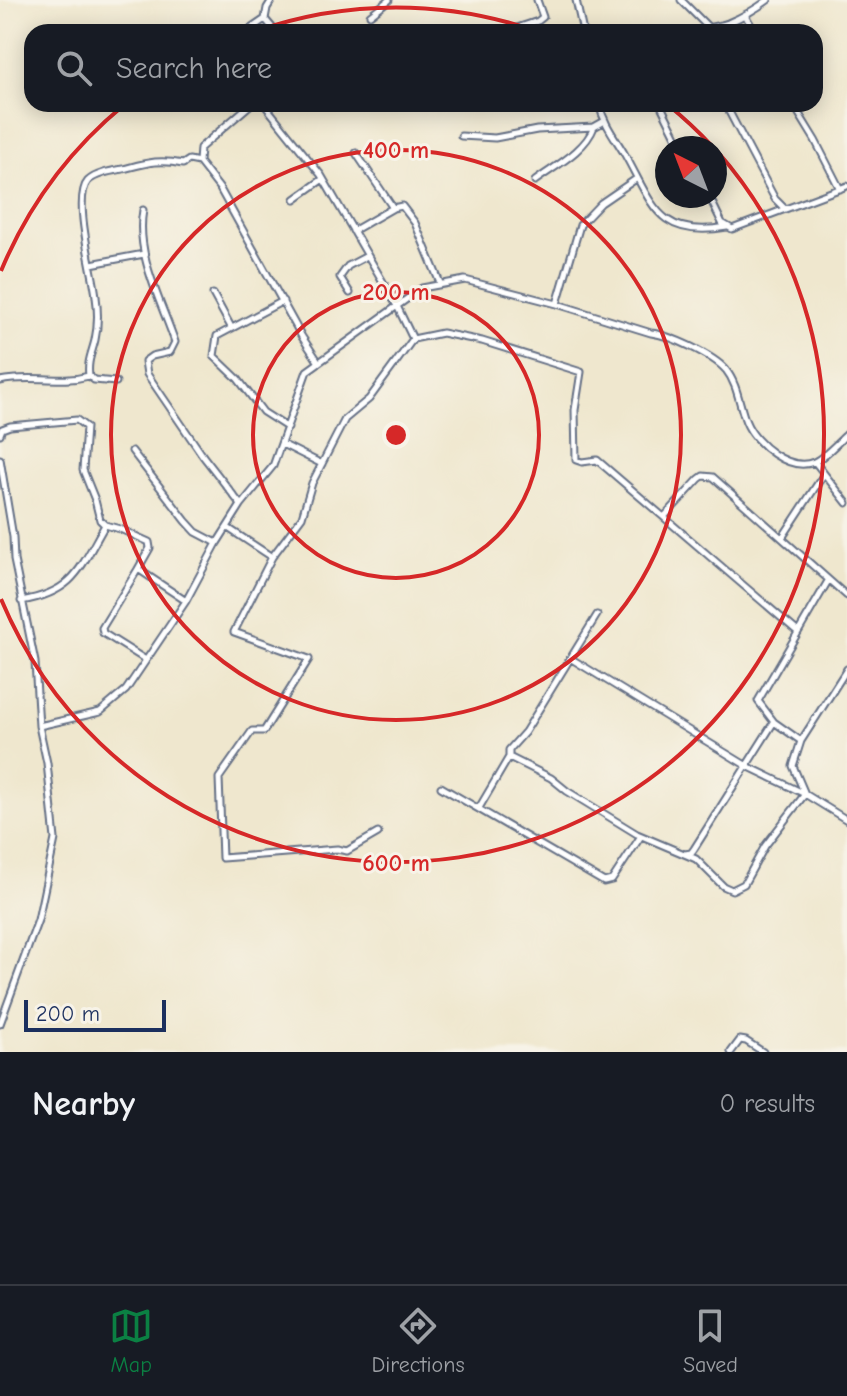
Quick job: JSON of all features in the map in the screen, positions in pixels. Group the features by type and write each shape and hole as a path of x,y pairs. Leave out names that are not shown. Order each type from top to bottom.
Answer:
{"street":[{"path":"258,24 265,19 272,0"},
{"path":"370,15 389,0"},
{"path":"529,24 543,17 537,0"},
{"path":"576,0 581,24"},
{"path":"681,0 705,24"},
{"path":"723,24 768,0"},
{"path":"745,15 750,24"},
{"path":"265,19 269,24"},
{"path":"199,162 200,148 242,112"},
{"path":"270,112 323,179 413,339"},
{"path":"601,112 603,122 656,212 679,227 701,231 738,227 847,186"},
{"path":"664,112 676,136"},
{"path":"729,112 775,199 786,210"},
{"path":"798,112 840,189"},
{"path":"461,136 495,138 537,130 594,127 603,122"},
{"path":"535,181 574,153 590,137 594,127"},
{"path":"356,153 393,208"},
{"path":"89,376 89,354 95,343 97,316 91,264 84,239 83,199 88,182 102,173 169,159 183,164 189,160 199,162 220,189 318,361"},
{"path":"557,304 580,225 601,203 636,178"},
{"path":"295,199 323,179"},
{"path":"353,231 402,206 415,223 440,283"},
{"path":"716,208 727,227"},
{"path":"143,210 140,224 144,254 175,342 170,352 145,361 147,374 241,505"},
{"path":"91,264 144,254"},
{"path":"350,293 340,277 348,266 367,256"},
{"path":"39,726 100,712 126,690 186,601 241,505 273,466 307,371 422,288 465,280 651,333 664,334 715,359 729,373 747,426 760,444 794,465 815,462 847,434"},
{"path":"213,294 231,327"},
{"path":"283,301 217,336 214,356 238,379 263,412 288,428"},
{"path":"378,833 347,851 324,849 222,858 219,778 252,731 264,731 309,659 234,632 272,557 302,517 312,483 345,419 369,399 413,339 442,333 482,341 581,372 575,410 576,460 597,460 798,632"},
{"path":"0,381 15,377 71,380 89,376"},
{"path":"89,376 94,380 116,382"},
{"path":"0,434 2,429 10,426 77,420 86,427 83,470 100,520 105,525 149,542 150,548 102,628 103,633 146,660"},
{"path":"282,444 322,464"},
{"path":"132,451 196,532 217,543"},
{"path":"0,459 21,601 35,662 39,726 47,763 55,839 38,920 0,1024"},
{"path":"815,462 847,503"},
{"path":"782,538 824,474"},
{"path":"664,517 699,479 703,476 713,477 847,596"},
{"path":"21,601 56,592 73,579 105,525"},
{"path":"228,528 272,557"},
{"path":"138,569 186,601"},
{"path":"801,741 774,722 758,701 828,581"},
{"path":"479,808 509,757 509,750 525,732 597,615"},
{"path":"570,658 747,766 805,794 847,820"},
{"path":"805,794 793,766 801,741 847,669"},
{"path":"684,854 691,853 774,722"},
{"path":"509,757 551,778 641,836 696,859 727,889 736,890 744,884 765,846 805,794"},
{"path":"441,787 604,882 612,880 641,836"},
{"path":"731,1052 740,1040 763,1052"}]}
